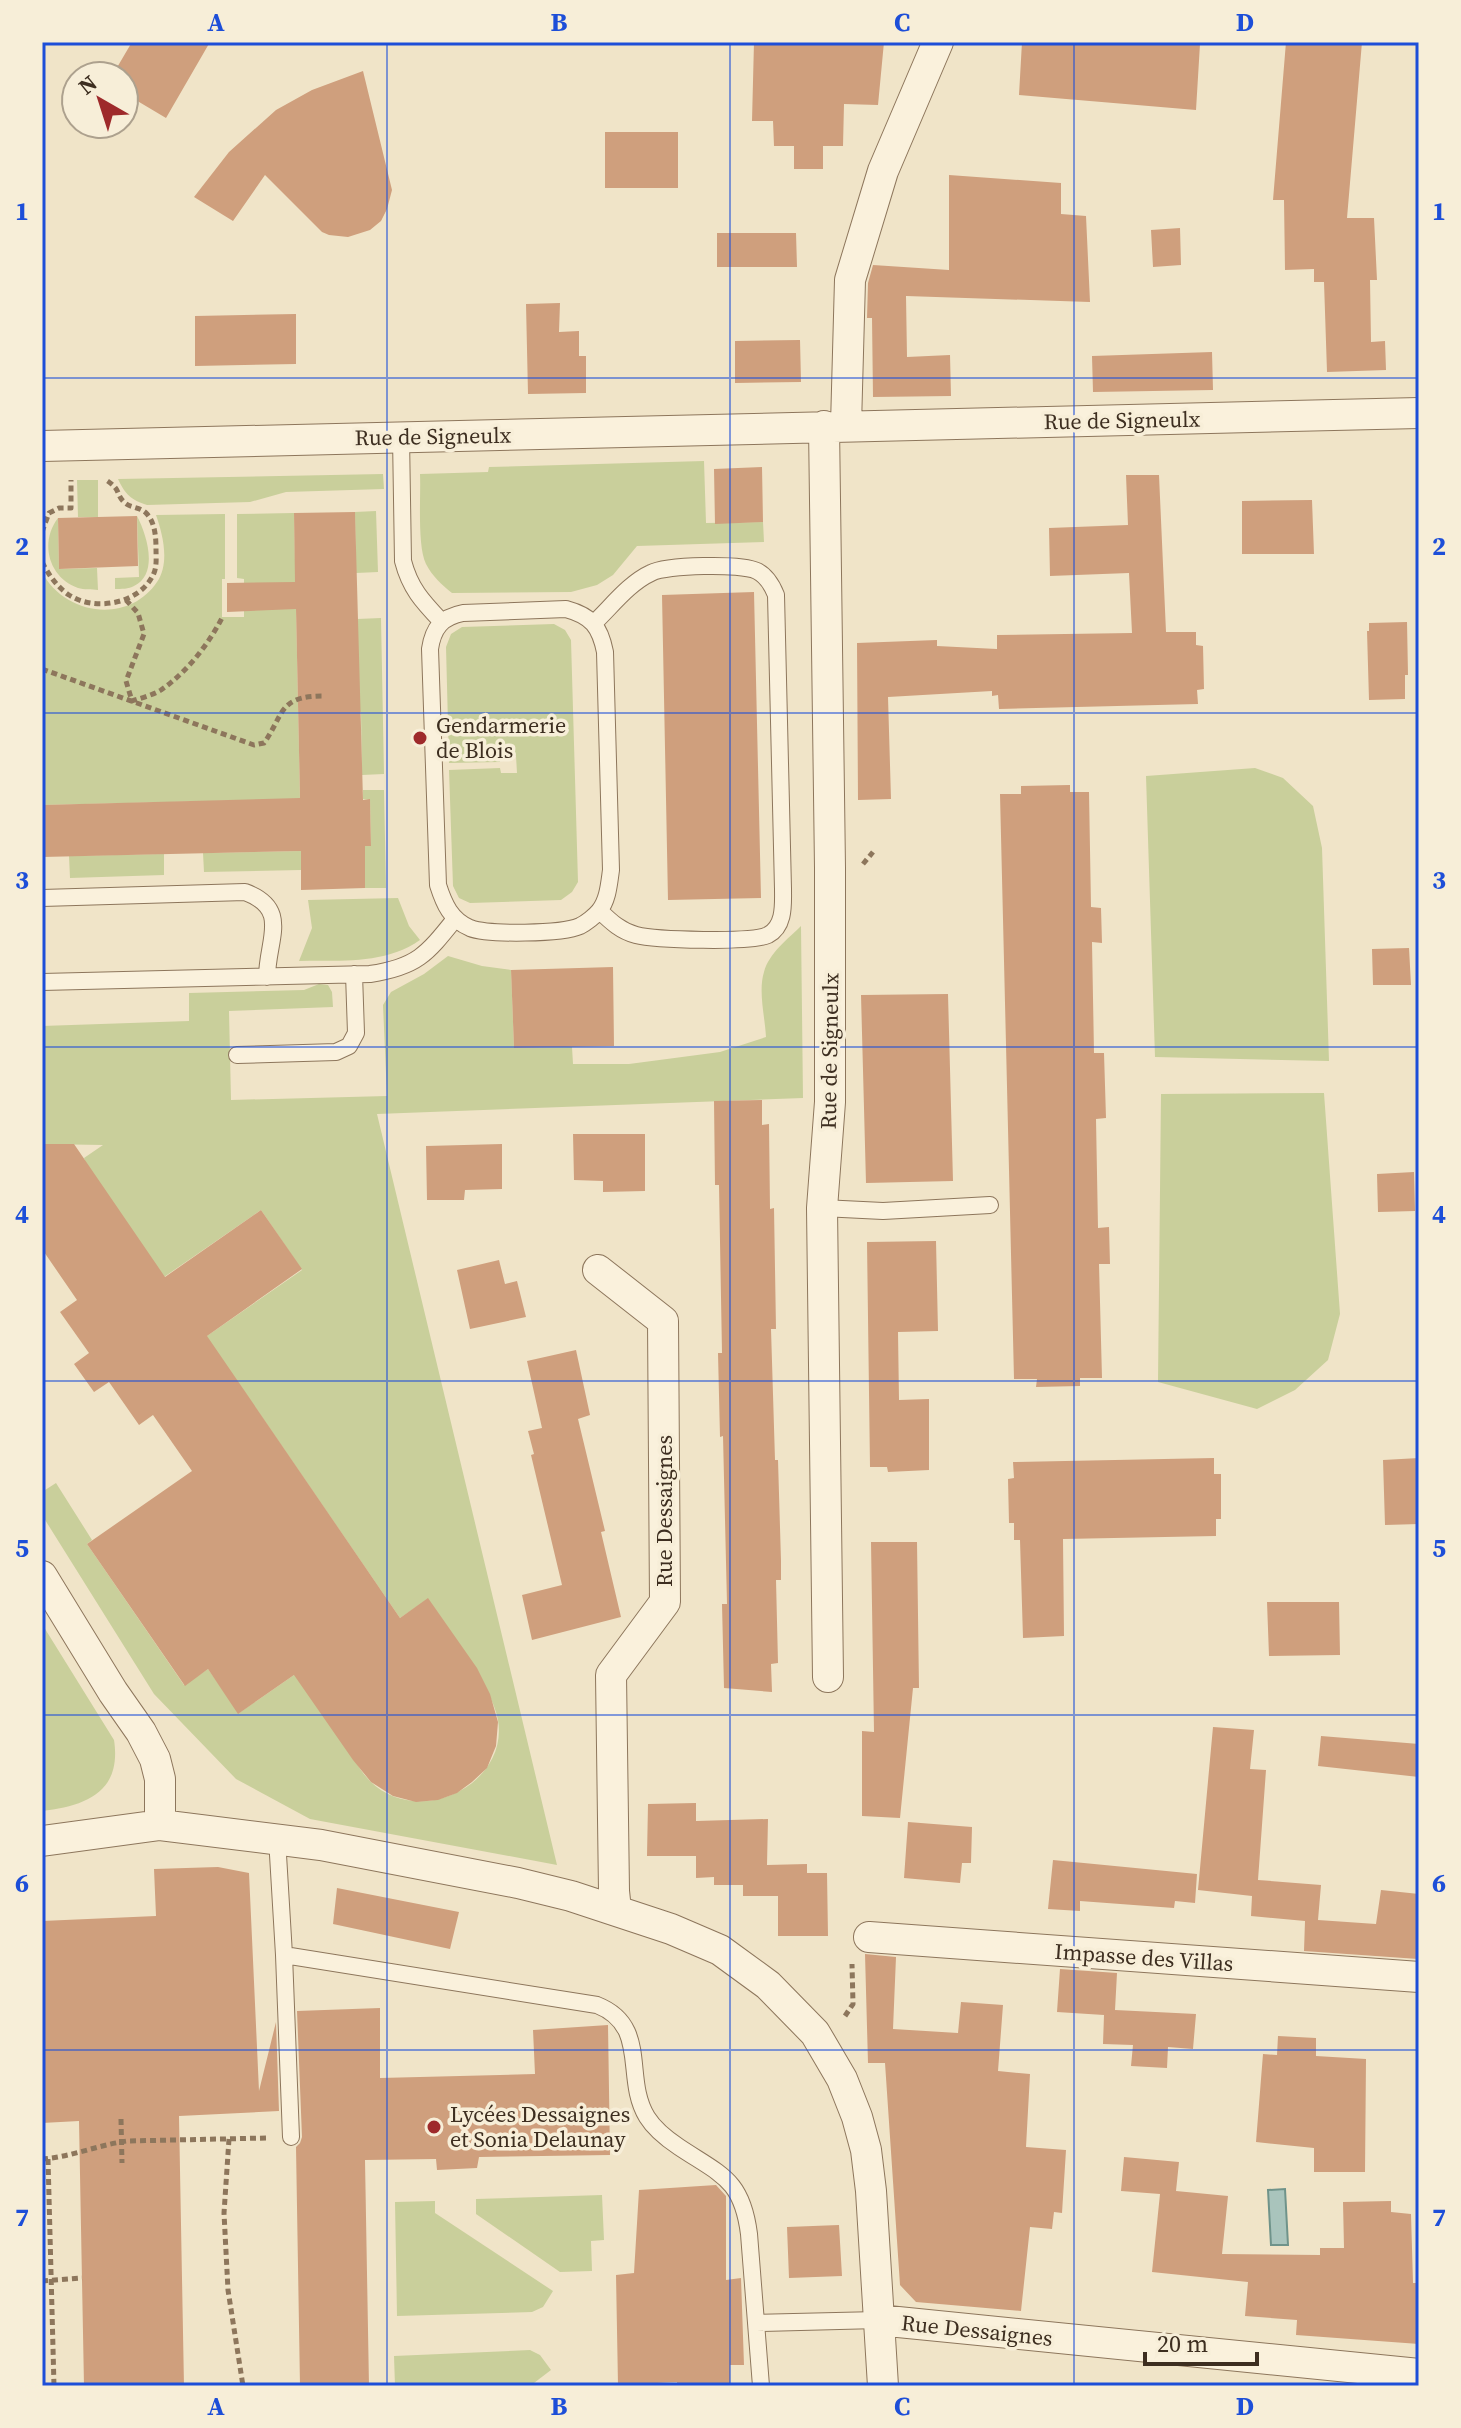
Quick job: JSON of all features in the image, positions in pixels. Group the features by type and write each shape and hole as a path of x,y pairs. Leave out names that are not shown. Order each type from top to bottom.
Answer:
{"street":[{"path":"835,426 850,280 883,171 938,42"},
{"name":"Rue de Signeulx","path":"42,446 1419,413"},
{"name":"Rue de Signeulx","path":"828,1677 822,1208 830,1102 835,426"},
{"name":"Rue Dessaignes","path":"598,1270 663,1321 665,1602 611,1675 616,1910"},
{"path":"42,1576 155,1759 160,1779 160,1825"},
{"name":"Rue Dessaignes","path":"42,1841 160,1825 277,1838 518,1883 571,1896 671,1929 720,1950 768,1985 815,2033 842,2079 866,2150 878,2320 1419,2374"},
{"name":"Impasse des Villas","path":"869,1937 1419,1977"},
{"path":"878,2320 883,2386"}],"lane":[{"path":"401,437 403,561 408,580 441,621"},
{"path":"594,623 641,579 661,568 739,566 757,571 770,581 776,595 783,889 779,924 768,935 749,938 656,938 635,935 615,926 600,911"},
{"path":"566,609 580,613 594,623 602,637 605,652 611,870 607,894 600,911 582,925 562,931 491,932 470,928 455,919 444,906 438,885 432,634 441,621 463,613 566,609"},
{"path":"42,898 245,892 260,898 271,909 275,927 267,959 267,977"},
{"path":"42,982 267,977 394,970 418,960 455,919"},
{"path":"237,1055 336,1052 349,1046 356,1033 354,974"},
{"path":"822,1208 883,1211 990,1205"},
{"path":"277,1838 291,2137"},
{"path":"284,1955 597,2005 612,2011 628,2031 640,2103 648,2118 669,2140 725,2177 742,2199 749,2234 761,2386"},
{"path":"757,2323 878,2320"}],"path":[{"path":"42,532 49,513 59,508 71,508 71,480"},
{"path":"42,562 51,579 70,596 95,605 126,600 147,585 155,571 156,534 147,514 127,505 116,486 106,480"},
{"path":"126,600 138,613 144,634 126,681 132,701"},
{"path":"132,701 160,691 189,666 214,634 222,618"},
{"path":"42,669 254,745 264,743 278,715 295,700 323,696"},
{"path":"845,2017 853,2004 851,1936 869,1937"},
{"path":"121,2119 122,2163"},
{"path":"54,2386 45,2159 122,2142 291,2137"},
{"path":"229,2139 224,2213 228,2290 243,2386"},
{"path":"42,2281 82,2278"}],"green space":[{"path":"704,461 706,523 763,522 764,542 637,546 613,575 597,585 571,592 452,593 431,572 423,556 420,474 488,472 489,467"},
{"path":"383,474 384,489 286,492 250,502 147,505 129,496 118,479"},
{"path":"77,480 98,480 98,517 78,517"},
{"path":"376,511 378,572 356,573 355,512"},
{"path":"294,513 300,799 42,805 42,572 52,587 80,605 114,609 130,605 145,596 161,574 164,549 156,515 225,514 222,617 244,617 244,579 237,578 237,514"},
{"path":"137,516 147,543 149,564 142,580 134,586 115,589 115,578 139,577"},
{"path":"58,518 59,569 97,568 98,590 80,589 68,583 54,568 48,548 52,528"},
{"path":"381,618 384,774 362,775 361,712 334,712 357,619"},
{"path":"554,624 565,630 571,640 578,882 572,892 561,900 470,903 459,898 453,886 449,770 500,768 501,773 517,773 516,756 500,756 500,762 449,763 446,647 451,634 462,627"},
{"path":"1255,768 1283,778 1313,806 1322,848 1329,1061 1155,1057 1146,776"},
{"path":"363,790 384,790 386,888 365,888 365,846 371,845 370,800 363,799"},
{"path":"301,851 301,870 204,872 203,853"},
{"path":"164,854 164,875 70,878 69,856"},
{"path":"398,898 409,926 420,940 392,954 377,957 346,961 299,961 312,928 308,900"},
{"path":"801,926 803,1098 377,1114 557,1865 310,1819 236,1779 154,1694 42,1515 42,1492 56,1483 92,1540 87,1544 184,1685 208,1669 239,1713 320,1657 352,1755 370,1781 390,1795 412,1801 434,1800 456,1793 475,1781 489,1764 498,1743 498,1720 478,1675 428,1599 400,1618 233,1375 178,1356 302,1270 261,1210 138,1295 84,1158 103,1145 42,1144 42,1026 189,1021 189,993 304,990 319,984 328,985 333,1007 229,1011 231,1100 387,1096 383,1005 391,992 424,974 448,956 511,970 514,1048 572,1047 573,1064 629,1064 720,1052 766,1037 762,979 766,965"},
{"path":"1324,1093 1340,1314 1328,1360 1295,1390 1257,1409 1158,1382 1161,1094"},
{"path":"42,1624 114,1740 115,1758 112,1772 98,1793 73,1805 42,1811"},
{"path":"602,2195 604,2240 591,2241 592,2271 560,2272 476,2214 476,2199"},
{"path":"435,2201 435,2213 553,2291 543,2307 532,2312 397,2316 395,2202"},
{"path":"530,2350 540,2355 551,2370 530,2386 395,2386 394,2356"}],"water":[{"path":"1285,2189 1288,2245 1271,2245 1268,2190"}],"building":[{"path":"132,42 210,42 166,118 140,103 140,60 121,60"},
{"path":"754,42 884,42 878,105 844,104 843,146 823,146 823,169 794,169 794,146 774,146 773,121 752,121"},
{"path":"1022,42 1200,44 1196,110 1019,95"},
{"path":"1286,42 1362,42 1347,218 1374,218 1377,280 1370,280 1371,342 1385,341 1386,370 1327,372 1324,282 1314,282 1314,269 1285,270 1284,200 1273,200"},
{"path":"363,71 392,190 381,221 370,230 348,237 322,232 265,175 233,221 194,197 229,152 276,110 312,90"},
{"path":"605,132 678,132 678,188 605,188"},
{"path":"949,175 1061,183 1061,214 1086,216 1090,302 906,296 907,357 950,355 951,396 873,397 872,318 867,318 868,283 873,265 949,270"},
{"path":"1180,228 1181,265 1153,267 1151,230"},
{"path":"717,233 796,233 797,267 717,267"},
{"path":"560,303 559,332 579,331 579,356 586,356 586,393 528,394 526,304"},
{"path":"296,314 296,364 195,366 195,316"},
{"path":"800,340 801,382 735,383 735,341"},
{"path":"1212,352 1213,390 1093,392 1092,356"},
{"path":"762,467 763,522 715,524 714,469"},
{"path":"1126,475 1159,475 1166,632 1196,632 1196,645 1203,646 1204,689 1197,690 1198,704 999,709 998,695 992,696 992,691 888,697 891,799 858,800 857,643 937,640 937,646 997,649 997,635 1132,633 1129,573 1050,576 1049,528 1128,525"},
{"path":"1312,500 1314,554 1242,554 1242,501"},
{"path":"355,512 363,800 370,799 371,846 365,846 365,888 301,890 301,851 42,857 42,805 300,798 296,609 227,612 227,583 295,582 294,513"},
{"path":"137,516 138,566 59,569 58,518"},
{"path":"754,592 761,898 668,900 662,595"},
{"path":"1407,622 1405,699 1369,700 1369,623"},
{"path":"1070,785 1070,792 1089,792 1091,907 1101,908 1102,943 1092,942 1094,1053 1104,1053 1106,1118 1096,1119 1098,1228 1109,1227 1110,1264 1099,1264 1102,1378 1080,1378 1080,1386 1036,1387 1037,1379 1014,1379 1000,794 1021,794 1021,786"},
{"path":"1409,948 1411,985 1373,985 1372,949"},
{"path":"613,967 614,1046 514,1048 511,970"},
{"path":"948,994 953,1181 866,1183 861,995"},
{"path":"762,1100 762,1125 769,1124 770,1209 774,1208 776,1329 771,1329 781,1561 781,1580 776,1580 778,1663 771,1664 772,1692 724,1688 722,1604 727,1604 718,1353 722,1353 719,1185 715,1185 714,1101"},
{"path":"573,1134 645,1134 645,1191 603,1192 603,1181 574,1180"},
{"path":"42,1144 74,1144 165,1277 261,1210 302,1269 207,1336 400,1618 428,1598 477,1668 490,1694 498,1722 496,1746 487,1768 457,1793 438,1800 416,1802 393,1796 371,1782 294,1675 238,1714 208,1669 185,1686 87,1544 192,1471 153,1415 139,1425 109,1382 94,1392 74,1364 89,1353 60,1312 77,1300 42,1249"},
{"path":"502,1144 502,1189 465,1190 464,1200 427,1200 426,1146"},
{"path":"1414,1172 1415,1211 1378,1212 1377,1174"},
{"path":"936,1241 938,1331 898,1332 899,1400 929,1399 929,1470 888,1472 887,1467 870,1467 867,1242"},
{"path":"499,1260 505,1284 517,1281 526,1317 470,1329 457,1270"},
{"path":"576,1350 590,1415 578,1419 605,1531 601,1532 621,1617 532,1640 522,1595 562,1585 531,1455 534,1454 528,1431 542,1428 527,1361"},
{"path":"1214,1458 1214,1474 1221,1474 1221,1519 1216,1519 1216,1536 1063,1539 1064,1636 1023,1638 1020,1540 1014,1540 1014,1523 1009,1523 1008,1479 1014,1478 1013,1462"},
{"path":"1419,1458 1419,1524 1385,1525 1383,1460"},
{"path":"871,1542 917,1542 919,1688 913,1688 900,1818 862,1816 862,1731 874,1732"},
{"path":"1267,1602 1339,1602 1340,1655 1269,1656"},
{"path":"1213,1727 1254,1730 1250,1769 1266,1770 1258,1880 1321,1885 1318,1920 1376,1924 1381,1890 1419,1894 1418,1959 1304,1951 1305,1921 1251,1916 1252,1896 1198,1890"},
{"path":"1321,1736 1419,1744 1419,1777 1318,1766"},
{"path":"696,1803 696,1821 768,1819 767,1865 807,1864 807,1873 827,1873 828,1936 778,1936 778,1896 743,1896 743,1885 714,1885 714,1877 696,1878 696,1856 647,1856 648,1804"},
{"path":"908,1822 972,1827 971,1863 962,1863 960,1883 904,1878"},
{"path":"1053,1860 1197,1874 1195,1903 1175,1901 1174,1908 1080,1901 1080,1911 1048,1909"},
{"path":"218,1867 249,1873 259,2091 276,2022 279,2111 179,2116 184,2386 84,2386 79,2121 42,2123 42,1921 156,1916 154,1869"},
{"path":"337,1888 459,1912 450,1949 333,1924"},
{"path":"865,1954 896,1957 893,2029 958,2033 961,2002 1003,2005 998,2071 1030,2074 1026,2147 1066,2150 1062,2213 1054,2212 1052,2229 1030,2227 1021,2311 916,2302 900,2285 885,2063 868,2063"},
{"path":"1060,1969 1117,1973 1115,2010 1196,2014 1193,2049 1168,2047 1167,2068 1131,2066 1133,2045 1103,2044 1104,2015 1057,2012"},
{"path":"380,2008 380,2078 535,2074 533,2030 608,2025 610,2155 479,2157 477,2168 437,2170 436,2159 365,2160 369,2386 300,2386 296,2147 302,2137 297,2011"},
{"path":"1278,2036 1316,2038 1316,2056 1366,2059 1365,2172 1314,2172 1314,2148 1256,2142 1263,2054 1277,2055"},
{"path":"1124,2157 1179,2162 1176,2191 1228,2196 1222,2254 1320,2255 1320,2248 1344,2248 1343,2202 1391,2201 1391,2212 1411,2214 1413,2283 1419,2283 1419,2344 1296,2335 1297,2320 1245,2316 1248,2282 1152,2272 1160,2194 1121,2191"},
{"path":"716,2185 726,2196 726,2280 741,2278 744,2365 730,2365 730,2386 677,2386 677,2382 618,2385 616,2275 634,2273 639,2190"},
{"path":"839,2225 842,2276 789,2278 787,2227"}],"place":[{"name":"Gendarmerie de Blois","path":"420,738"},
{"name":"Lycées Dessaignes et Sonia Delaunay","path":"434,2127"}]}
